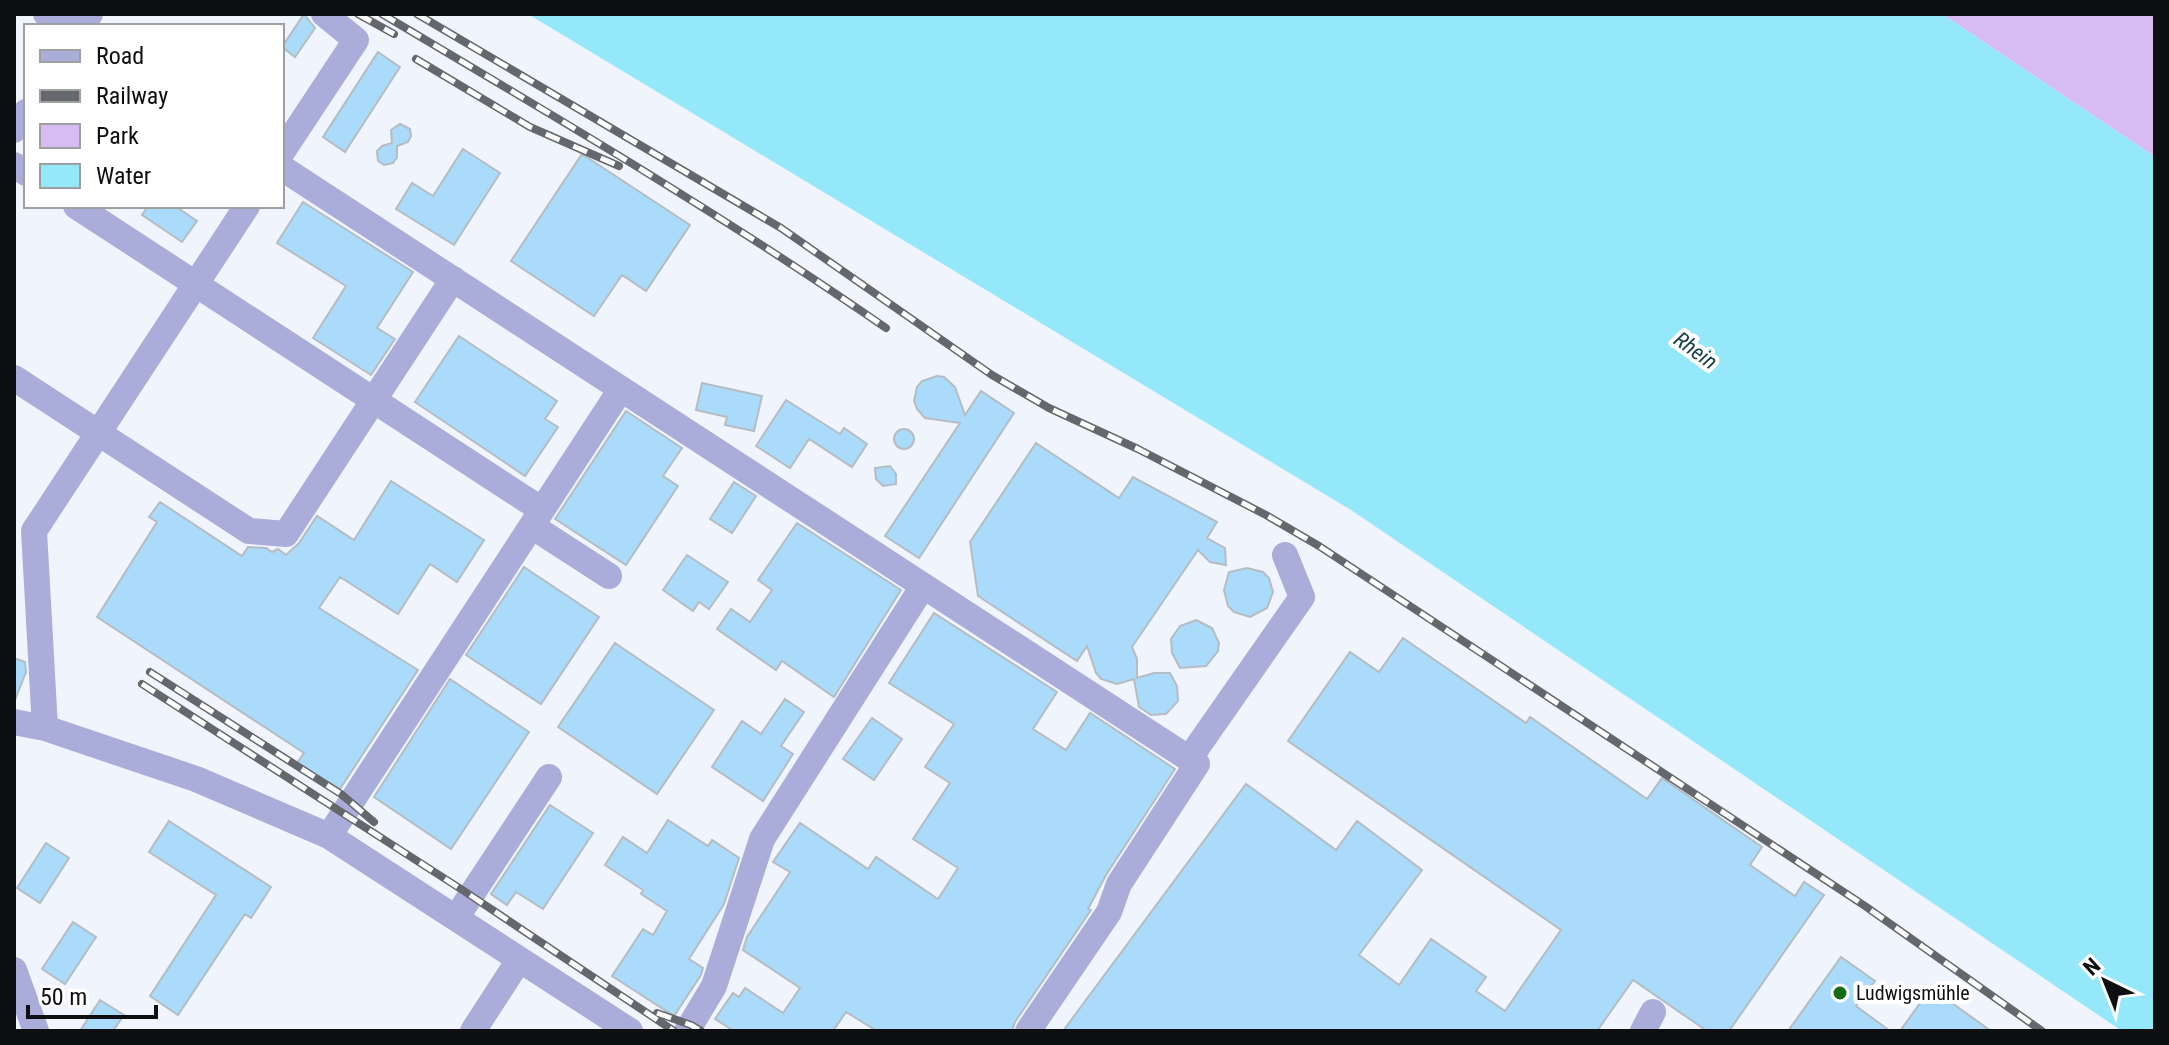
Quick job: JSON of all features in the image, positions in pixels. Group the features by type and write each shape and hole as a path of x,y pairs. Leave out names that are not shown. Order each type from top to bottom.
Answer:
{"street":[{"path":"284,149 356,40 324,14"},
{"path":"284,169 1197,764 1119,884 1109,912 1028,1031"},
{"path":"79,208 374,400 538,516 541,532 609,576"},
{"path":"45,728 34,531 246,208"},
{"path":"14,378 249,531 286,534 453,279"},
{"path":"329,836 621,389"},
{"path":"1189,759 1302,597 1285,555"},
{"path":"687,1031 714,986 762,839 923,586"},
{"path":"14,722 45,728 196,779 329,836 630,1031"},
{"path":"456,918 549,777"},
{"path":"473,1031 519,960"},
{"path":"14,970 36,1031"}],"green space":[{"path":"1942,14 2155,14 2155,157"}],"water":[{"name":"Rhein","path":"528,14 1942,14 2155,157 2155,1031 2122,1031 1351,510"}],"building":[{"path":"304,14 315,28 295,57 284,49"},
{"path":"378,52 400,67 345,152 323,137"},
{"path":"400,124 410,129 411,136 408,142 397,146 397,157 393,163 384,165 378,161 377,151 392,143 391,130"},
{"path":"463,149 500,173 454,245 396,209 412,183 433,196"},
{"path":"582,154 690,225 646,291 622,275 594,316 511,261"},
{"path":"303,202 413,272 377,328 395,339 371,375 313,338 346,286 277,243"},
{"path":"147,208 178,208 197,221 182,242 142,215"},
{"path":"459,336 557,401 545,419 558,427 525,476 415,402"},
{"path":"944,377 955,387 965,415 981,391 1014,413 919,558 885,536 960,423 925,418 917,409 914,401 917,387 922,381"},
{"path":"702,383 762,396 754,431 725,425 727,417 696,410"},
{"path":"786,400 840,434 844,428 867,444 852,467 809,439 790,468 756,446"},
{"path":"626,411 682,448 663,476 678,486 626,565 555,519"},
{"path":"900,429 908,429 914,439 908,449 900,449 894,443 894,435"},
{"path":"1036,443 1119,498 1133,477 1217,522 1207,538 1225,548 1226,565 1210,562 1198,550 1132,647 1137,659 1137,678 1170,673 1177,686 1178,701 1166,714 1151,715 1139,707 1134,679 1117,684 1101,679 1087,646 1077,661 978,596 970,542"},
{"path":"890,466 896,474 896,484 883,486 876,479 875,468"},
{"path":"391,481 484,540 457,582 430,564 398,614 340,577 319,608 418,670 340,789 297,763 304,753 97,617 157,522 149,517 160,502 242,556 248,547 266,548 272,552 278,549 286,555 299,543 317,516 354,540"},
{"path":"734,482 756,496 732,533 710,519"},
{"path":"797,523 901,590 834,697 782,661 776,670 717,629 731,609 750,622 772,590 758,580"},
{"path":"687,555 728,582 709,609 699,602 693,611 663,590"},
{"path":"524,567 599,617 541,704 466,655"},
{"path":"1247,568 1263,572 1269,578 1273,592 1267,608 1250,617 1234,612 1228,606 1224,590 1229,572"},
{"path":"934,613 1057,692 1033,729 1066,750 1090,713 1175,769 1106,875 1088,909 1091,910 1015,1022 1012,1031 877,1031 846,1012 833,1031 734,1031 715,1019 733,993 739,997 745,988 783,1013 800,988 743,950 747,937 790,872 773,862 800,823 868,869 876,857 938,899 958,868 913,839 950,783 925,767 954,724 889,683"},
{"path":"1196,620 1212,628 1219,643 1218,651 1206,666 1180,668 1172,653 1171,639 1180,626"},
{"path":"1403,638 1526,723 1530,717 1647,799 1662,778 1762,847 1750,865 1795,896 1804,882 1824,895 1729,1031 1707,1031 1633,980 1597,1031 1063,1031 1246,784 1336,850 1357,821 1422,870 1359,955 1399,985 1431,939 1486,977 1476,991 1505,1011 1561,930 1288,741 1350,652 1379,672"},
{"path":"615,643 714,710 657,794 558,727"},
{"path":"14,658 25,662 26,672 15,700"},
{"path":"450,679 529,732 451,849 374,797"},
{"path":"785,699 804,712 781,746 793,754 763,801 712,767 742,721 761,734"},
{"path":"872,718 902,739 874,780 843,759"},
{"path":"550,805 593,833 543,909 516,892 507,905 491,894"},
{"path":"668,820 708,846 712,840 739,858 724,904 689,959 703,968 701,975 674,1016 612,976 643,929 653,935 667,911 641,894 643,890 605,865 623,837 647,853"},
{"path":"169,821 271,887 251,918 245,914 178,1015 150,996 216,895 149,852"},
{"path":"46,843 69,858 40,903 17,888"},
{"path":"73,922 96,937 65,984 42,969"},
{"name":"Ludwigsmühle","path":"1841,957 1875,981 1856,1006 1890,1031 1788,1031"},
{"name":"Ludwigsmühle","path":"1931,988 1991,1031 1900,1031"},
{"path":"100,1000 124,1015 113,1031 80,1031"}],"railway":[{"path":"358,14 394,34"},
{"path":"382,14 700,206 886,328"},
{"path":"417,14 781,228 992,375 1049,408 1138,449 1266,515 1319,546 1865,906 2042,1031"},
{"path":"416,59 530,127 619,166"},
{"path":"150,672 341,794 374,822"},
{"path":"142,684 464,891 674,1031"},
{"path":"657,1013 701,1031"}],"place":[{"name":"Ludwigsmühle","path":"1840,993"}]}
